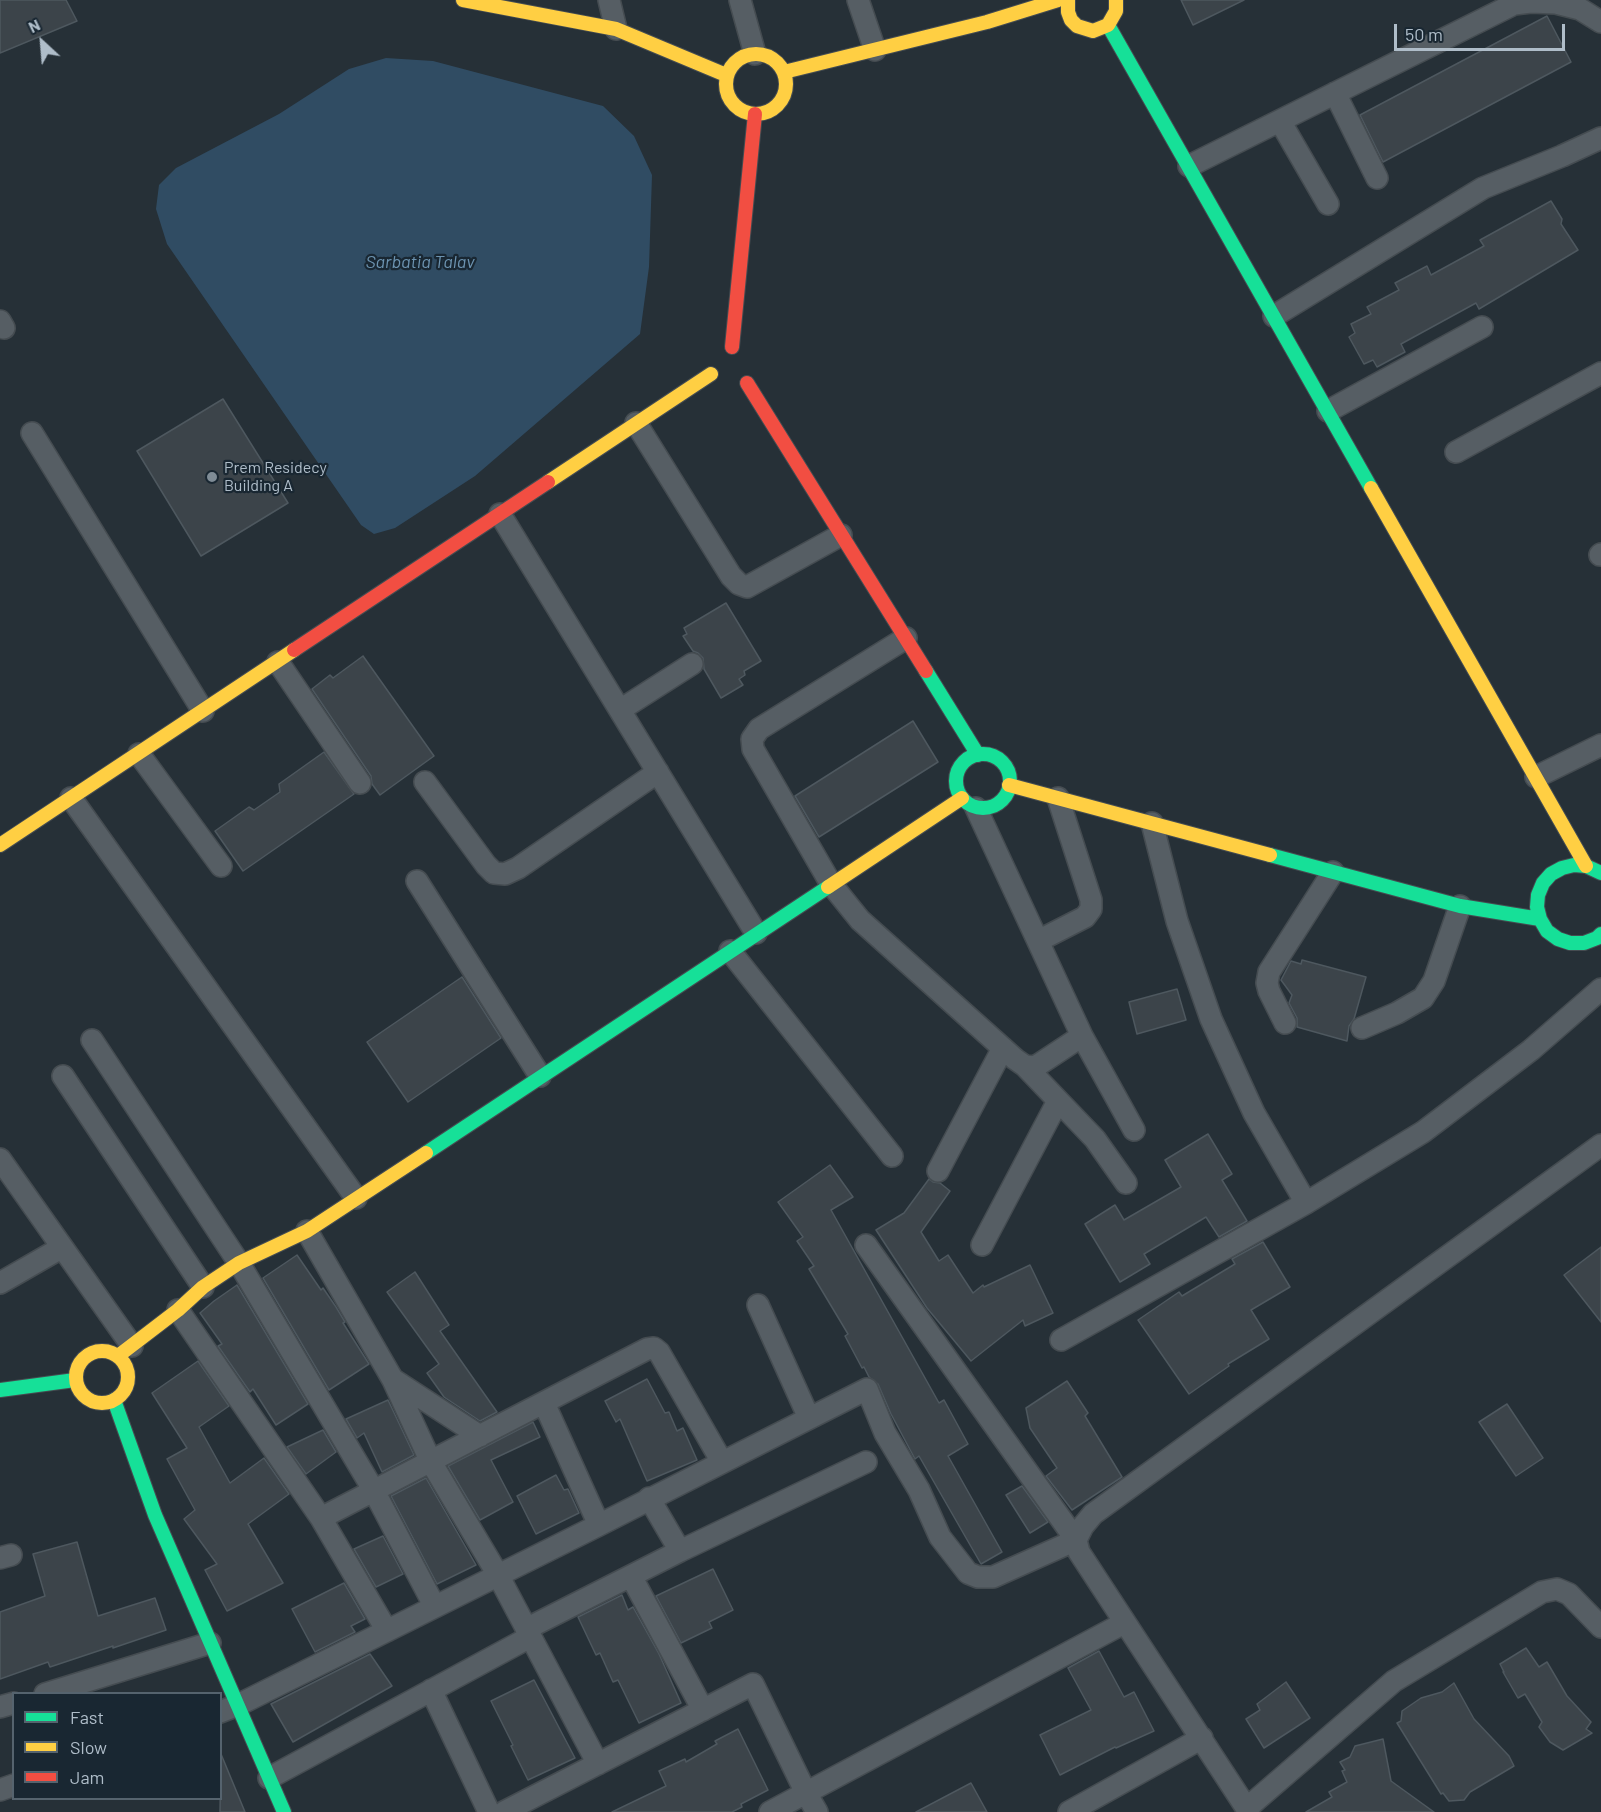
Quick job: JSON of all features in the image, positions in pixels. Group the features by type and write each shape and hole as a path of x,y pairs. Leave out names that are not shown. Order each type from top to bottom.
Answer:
{"main road":[{"path":"463,0 615,29 726,75"},
{"path":"784,72 875,50 996,9 1058,0"},
{"path":"1068,0 1068,12 1077,26 1093,31 1108,25 1116,11 1116,0"},
{"path":"1108,25 1586,866"},
{"path":"755,54 772,58 784,72 786,89 784,97 772,110 755,114 747,113 732,103 726,86 726,75 733,64 745,56 755,54"},
{"path":"0,845 636,423 723,361 755,114"},
{"path":"745,380 978,755"},
{"path":"978,755 994,757 1002,762 1010,777 1007,794 994,806 985,808 969,803 957,790 958,772 962,764 978,755"},
{"path":"1010,785 1460,906 1540,919"},
{"path":"125,1351 128,1379 126,1388 114,1400 97,1403 89,1400 78,1388 75,1380 78,1365 89,1354 104,1350 125,1351 178,1310 203,1287 240,1263 307,1231 831,884 969,803"},
{"path":"1600,938 1584,943 1570,943 1558,939 1547,931 1540,919 1537,907 1538,895 1543,883 1551,874 1562,868 1574,865 1586,866 1601,873"},
{"path":"3,1385 75,1380"},
{"path":"114,1400 155,1515 210,1643 229,1709 269,1778 285,1812"}],"street":[{"path":"609,0 615,29"},
{"path":"740,0 755,54"},
{"path":"858,0 875,50"},
{"path":"1189,166 1514,4 1556,3 1580,9 1601,22"},
{"path":"1335,93 1377,178"},
{"path":"1280,121 1328,204"},
{"path":"1274,316 1483,188 1601,138"},
{"path":"1328,411 1482,327"},
{"path":"1456,452 1601,373"},
{"path":"636,423 731,576 739,584 747,587 841,535"},
{"path":"32,434 203,711"},
{"path":"500,514 756,933"},
{"path":"906,638 759,729 752,739 753,749 831,884 873,933 1025,1066 1095,1139 1126,1183"},
{"path":"278,662 360,783"},
{"path":"620,710 692,664"},
{"path":"1536,777 1601,745"},
{"path":"139,754 221,866"},
{"path":"425,782 486,865 494,873 505,874 518,868 658,772"},
{"path":"72,798 356,1198"},
{"path":"1038,941 1085,917 1091,909 1091,900 1058,798"},
{"path":"969,803 1038,941 1082,1036 1134,1130"},
{"path":"1152,823 1177,921 1211,1019 1254,1113 1306,1203"},
{"path":"1285,1023 1269,991 1269,972 1333,872"},
{"path":"417,881 540,1076"},
{"path":"1362,1028 1397,1013 1423,998 1434,981 1460,906"},
{"path":"730,951 892,1156"},
{"path":"1061,1340 1306,1203 1424,1132 1531,1050 1601,989"},
{"path":"1025,1066 1035,1067 1082,1036"},
{"path":"92,1040 240,1263 374,1491 435,1607"},
{"path":"938,1171 1003,1048"},
{"path":"63,1076 203,1287"},
{"path":"982,1245 1058,1101"},
{"path":"229,1709 867,1389 885,1433 919,1490 940,1537 968,1574 978,1577 993,1576 1076,1540 1083,1526 1093,1514 1601,1145"},
{"path":"0,1159 61,1248 125,1351"},
{"path":"307,1231 393,1380 430,1462 498,1575 598,1764"},
{"path":"866,1245 1076,1540 1078,1552 1248,1810 1394,1681 1542,1592 1557,1589 1569,1594 1601,1627"},
{"path":"0,1283 61,1248"},
{"path":"758,1305 809,1418"},
{"path":"178,1310 321,1518 387,1631"},
{"path":"321,1518 647,1349 654,1348 659,1352 722,1462"},
{"path":"393,1380 480,1436"},
{"path":"543,1403 599,1525"},
{"path":"269,1778 431,1690 631,1576 866,1462"},
{"path":"649,1498 680,1551"},
{"path":"631,1576 703,1710"},
{"path":"770,1812 1124,1623"},
{"path":"51,1692 210,1643"},
{"path":"504,1812 753,1684 817,1812"},
{"path":"431,1690 489,1812"},
{"path":"1069,1812 1202,1738"}],"water":[{"name":"Sarbatia Talav","path":"386,58 433,61 603,106 634,136 652,175 649,267 640,334 475,476 395,528 374,534 361,525 167,244 156,209 159,185 176,168 279,114 349,69"}],"building":[{"path":"0,0 66,0 77,21 0,53"},
{"path":"1181,0 1244,0 1193,25"},
{"path":"1547,16 1571,62 1383,162 1360,115"},
{"path":"1551,201 1562,219 1561,224 1578,250 1479,309 1476,303 1401,344 1405,352 1377,367 1373,360 1364,364 1349,337 1355,333 1351,324 1371,314 1367,307 1399,290 1395,283 1427,266 1431,275 1484,246 1480,240"},
{"name":"Prem Residecy Building A","path":"223,399 288,503 201,556 137,451"},
{"path":"726,603 761,661 744,671 745,675 739,679 743,685 721,698 704,669 703,658 693,651 683,636 687,634 684,628"},
{"path":"363,656 434,756 380,795 372,784 371,776 312,689 330,675 333,678"},
{"path":"913,721 938,762 819,837 795,796"},
{"path":"324,752 354,794 243,871 215,831 249,807 254,810 280,792 279,784"},
{"path":"1302,960 1366,977 1354,1019 1349,1026 1347,1041 1297,1027 1297,1018 1289,1003 1292,995 1281,980 1291,961 1301,964"},
{"path":"462,977 501,1038 408,1102 367,1042"},
{"path":"1177,989 1186,1020 1137,1034 1129,1002"},
{"path":"1208,1134 1232,1174 1222,1180 1247,1221 1219,1237 1206,1217 1144,1254 1150,1264 1120,1282 1085,1224 1115,1205 1124,1220 1181,1187 1165,1160"},
{"path":"830,1165 853,1197 831,1210 939,1403 944,1400 968,1444 948,1456 1002,1552 981,1564 919,1456 915,1459 878,1384 869,1377 864,1367 862,1368 845,1336 848,1334 809,1269 814,1266 797,1241 803,1237 778,1202"},
{"path":"929,1179 940,1183 950,1191 921,1232 939,1261 948,1255 973,1293 983,1285 984,1287 1030,1265 1053,1313 1025,1326 1023,1320 971,1361 927,1308 876,1230 904,1213"},
{"path":"1263,1242 1290,1287 1251,1310 1269,1339 1228,1364 1229,1366 1189,1394 1138,1320 1179,1292 1182,1296 1235,1264 1232,1259"},
{"path":"1601,1247 1601,1322 1564,1275"},
{"path":"297,1255 321,1290 323,1288 336,1307 345,1322 343,1323 369,1364 329,1390 263,1278"},
{"path":"415,1272 449,1325 440,1331 497,1412 480,1421 444,1397 427,1373 439,1364 387,1292"},
{"path":"237,1285 308,1404 276,1425 253,1389 250,1392 218,1346 222,1344 200,1313"},
{"path":"198,1361 229,1406 199,1427 230,1483 264,1458 289,1494 248,1524 283,1583 227,1611 205,1570 217,1564 184,1519 195,1510 167,1459 187,1448 152,1393"},
{"path":"647,1379 665,1413 669,1412 677,1431 683,1428 697,1460 647,1481 620,1419 616,1422 605,1401"},
{"path":"1067,1381 1088,1413 1085,1416 1122,1477 1072,1510 1046,1476 1057,1468 1030,1428 1026,1408"},
{"path":"388,1400 414,1455 382,1472 364,1433 357,1438 346,1419"},
{"path":"1507,1404 1543,1458 1516,1476 1479,1422"},
{"path":"533,1422 540,1437 491,1460 513,1502 480,1520 448,1466"},
{"path":"323,1430 336,1452 306,1474 287,1447"},
{"path":"556,1475 564,1490 568,1489 579,1513 536,1534 517,1496"},
{"path":"426,1478 476,1565 437,1584 391,1496"},
{"path":"1022,1486 1048,1522 1030,1533 1006,1495"},
{"path":"383,1536 403,1574 376,1587 354,1549"},
{"path":"77,1542 98,1616 155,1598 166,1630 50,1667 48,1662 0,1679 0,1612 45,1596 33,1554"},
{"path":"713,1569 733,1610 709,1622 712,1628 681,1643 656,1596"},
{"path":"344,1583 365,1619 351,1626 355,1632 315,1652 292,1609"},
{"path":"622,1595 628,1610 633,1607 659,1654 681,1703 639,1723 618,1680 613,1682 600,1653 596,1655 578,1617"},
{"path":"1526,1648 1539,1667 1547,1662 1567,1696 1591,1722 1586,1729 1592,1733 1563,1750 1550,1742 1539,1727 1542,1722 1525,1694 1518,1698 1500,1664"},
{"path":"1099,1651 1124,1697 1134,1692 1154,1731 1115,1747 1060,1775 1040,1735 1091,1710 1068,1668"},
{"path":"370,1654 392,1686 293,1742 271,1704"},
{"path":"534,1680 575,1758 528,1780 491,1701"},
{"path":"1286,1682 1310,1718 1264,1748 1246,1719 1260,1710 1257,1704"},
{"path":"1454,1683 1474,1719 1509,1756 1514,1766 1470,1792 1464,1800 1449,1801 1443,1793 1441,1794 1397,1723 1401,1721 1402,1711 1421,1698 1442,1692"},
{"path":"738,1729 768,1790 741,1804 742,1807 732,1812 612,1812 666,1786 659,1771 685,1759 686,1762 717,1744 715,1741"},
{"path":"1383,1739 1391,1781 1434,1812 1306,1812 1332,1797 1329,1792 1347,1782 1342,1771 1345,1770 1340,1762 1350,1757 1355,1746"},
{"path":"222,1756 245,1812 220,1812 222,1800"},
{"path":"971,1783 987,1812 916,1812"}],"traffic: fast":[{"path":"1108,25 1371,488"},
{"path":"926,671 978,755"},
{"path":"983,754 993,756 1002,762 1008,771 1010,781 1008,791 1002,800 993,806 983,808 973,806 964,800 958,791 956,781 958,771 964,762 973,756 983,754"},
{"path":"1270,855 1460,906 1540,919"},
{"path":"1601,873 1586,866 1574,865 1562,868 1551,874 1543,883 1538,895 1537,907 1540,919 1547,931 1558,939 1570,943 1584,943 1601,934"},
{"path":"426,1153 828,887"},
{"path":"0,1390 75,1380"},
{"path":"114,1400 155,1515 284,1812"}],"traffic: slow":[{"path":"463,0 616,29 726,75"},
{"path":"784,72 987,22 1058,0"},
{"path":"1068,0 1071,20 1077,26 1093,31 1108,25 1116,11 1116,0"},
{"path":"750,54 762,54 773,59 781,67 786,84 784,96 773,109 762,114 750,114 739,109 731,101 726,90 726,78 731,67 739,59 750,54"},
{"path":"548,482 711,374"},
{"path":"1371,488 1586,866"},
{"path":"0,845 294,650"},
{"path":"1009,785 1270,855"},
{"path":"828,887 962,798"},
{"path":"118,1356 178,1310 203,1287 239,1263 307,1231 426,1153"},
{"path":"97,1351 107,1351 121,1358 128,1377 121,1396 107,1403 97,1403 87,1399 80,1392 76,1382 76,1372 80,1362 87,1355 97,1351"}],"traffic: jam":[{"path":"732,347 755,114"},
{"path":"747,383 926,671"},
{"path":"294,650 548,482"}],"place":[{"name":"Prem Residecy Building A","path":"212,477"}]}
